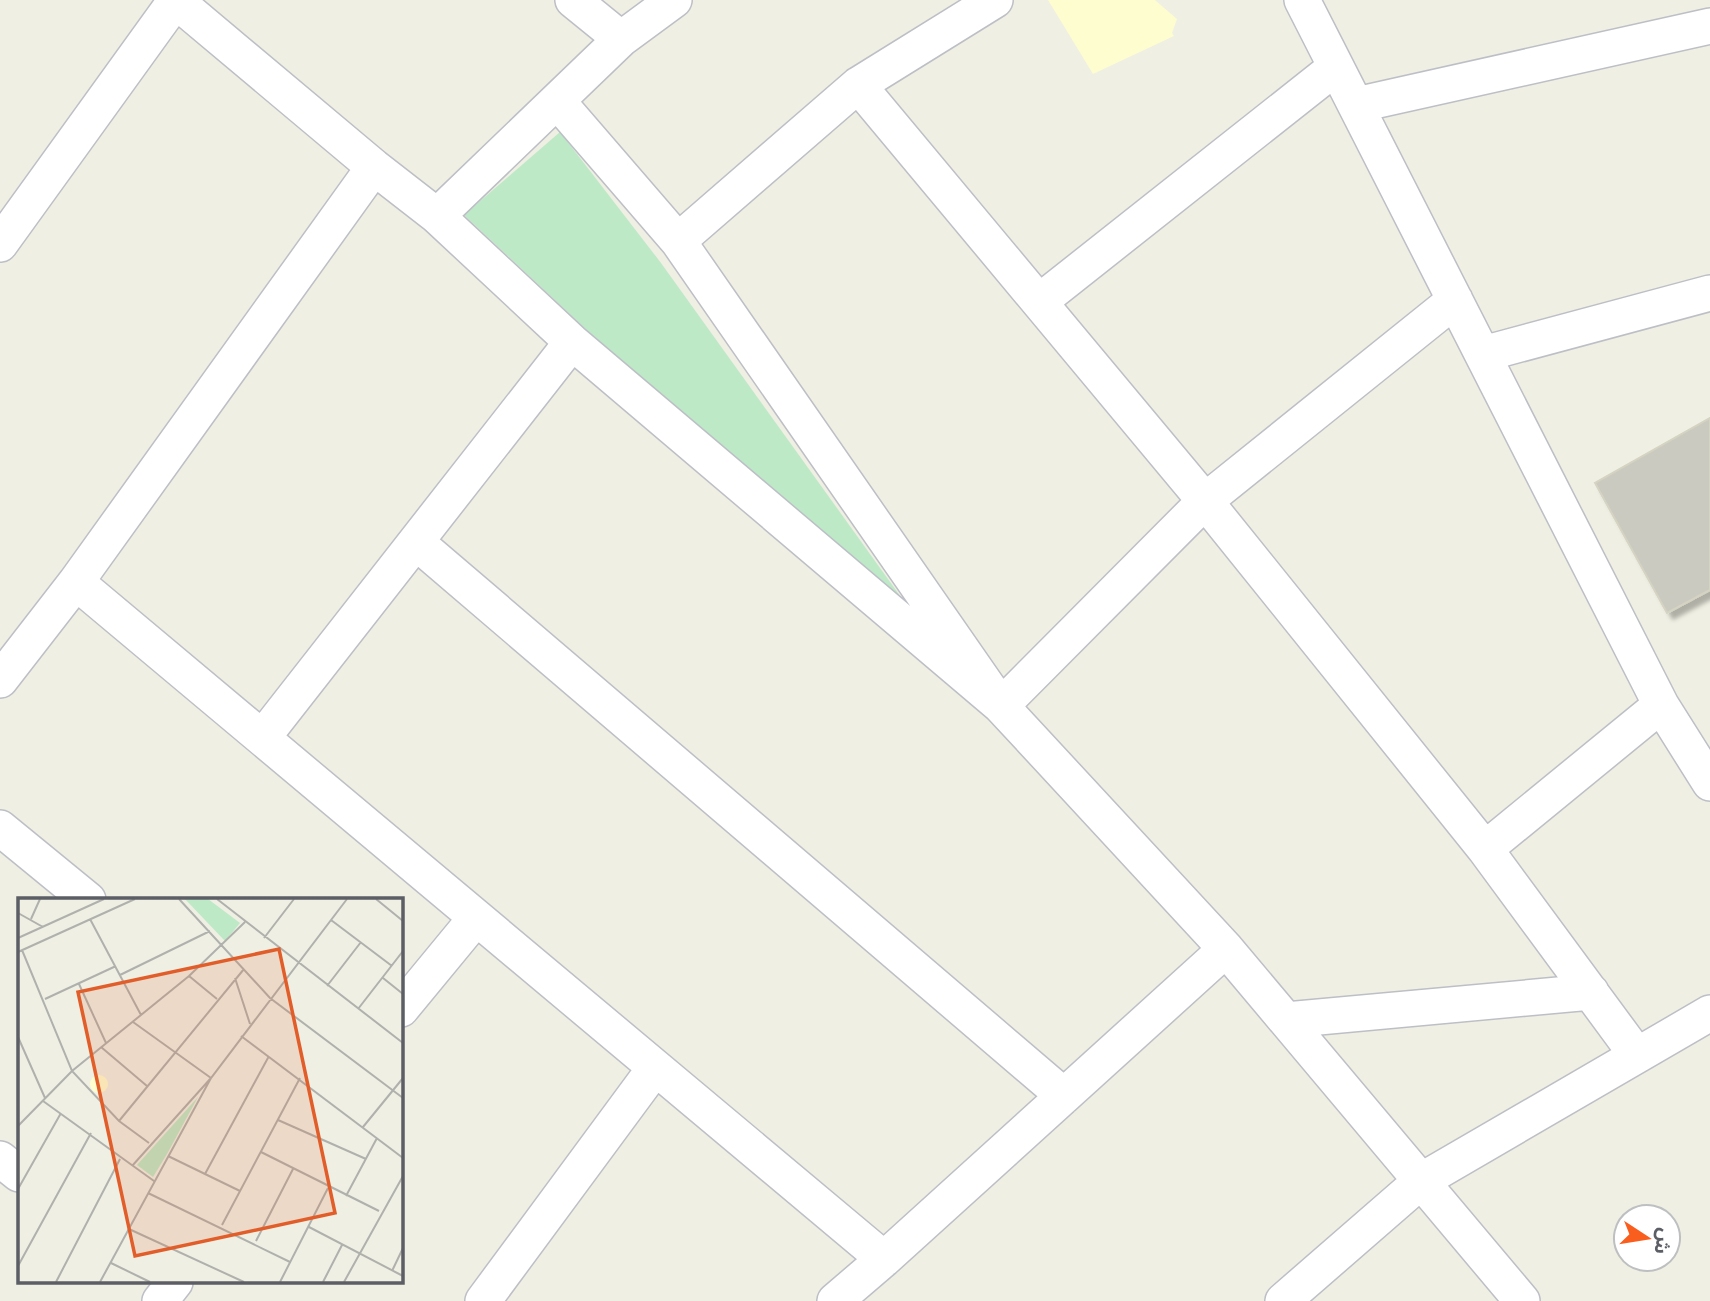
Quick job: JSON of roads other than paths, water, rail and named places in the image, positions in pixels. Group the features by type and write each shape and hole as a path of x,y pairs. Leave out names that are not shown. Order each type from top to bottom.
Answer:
{"street":[{"path":"0,244 176,0 374,167 437,216 572,342 1001,706 1226,949 1522,1301"},
{"path":"573,0 621,39"},
{"path":"437,216 621,39 674,0"},
{"path":"678,241 858,85 995,0"},
{"path":"1302,0 1661,705 1710,783"},
{"path":"1356,106 1710,26"},
{"path":"1039,302 1336,67"},
{"path":"858,85 1205,501 1485,849 1636,1055"},
{"path":"558,102 678,241 1001,706"},
{"path":"0,680 76,582 374,167"},
{"path":"1483,354 1710,293"},
{"path":"1001,706 1205,501 1455,300"},
{"path":"263,737 572,342"},
{"path":"416,542 1063,1096"},
{"path":"76,582 884,1259"},
{"path":"1485,849 1661,705"},
{"path":"0,828 86,898"},
{"path":"402,1008 476,918"},
{"path":"835,1301 1226,949"},
{"path":"1286,1020 1591,992"},
{"path":"1283,1301 1421,1181 1710,1013"},
{"path":"483,1301 655,1068"},
{"path":"0,1159 18,1173"}]}
